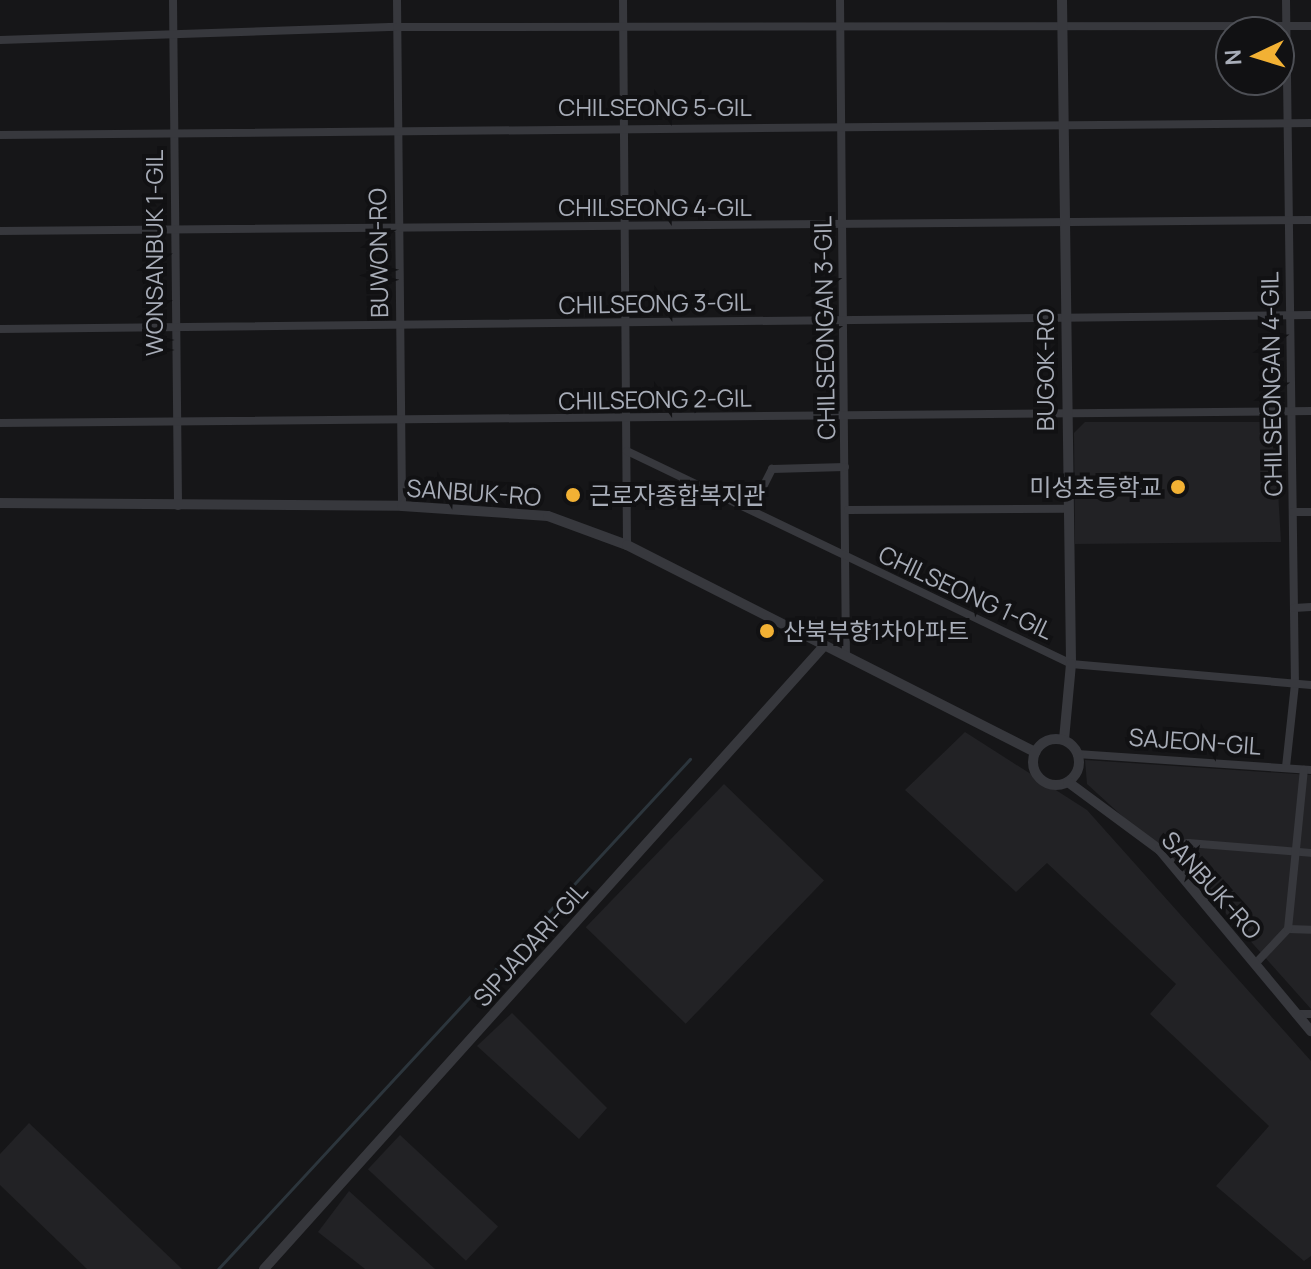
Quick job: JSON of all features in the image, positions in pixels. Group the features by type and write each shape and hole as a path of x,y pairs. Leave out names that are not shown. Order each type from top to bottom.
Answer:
{"street":[{"name":"WONSANBUK 1-GIL","path":"173,0 178,506"},
{"name":"BUWON-RO","path":"397,0 402,506"},
{"path":"623,0 621,127 627,545"},
{"name":"CHILSEONGAN 3-GIL","path":"840,0 844,417 848,510 846,655"},
{"name":"BUGOK-RO","path":"1062,0 1065,509 1071,664 1064,740"},
{"path":"0,40 173,38 397,27 622,31 1063,31 1215,28"},
{"name":"CHILSEONGAN 4-GIL","path":"1286,767 1295,684 1287,96"},
{"name":"CHILSEONG 5-GIL","path":"0,135 174,135 397,126 842,127 1311,123"},
{"name":"CHILSEONG 4-GIL","path":"0,231 1311,220"},
{"name":"CHILSEONG 3-GIL","path":"0,329 1311,315"},
{"name":"CHILSEONG 2-GIL","path":"0,423 400,422 1311,411"},
{"name":"CHILSEONG 1-GIL","path":"627,451 1071,664 1311,685"},
{"path":"752,509 772,469 845,467"},
{"name":"SANBUK-RO","path":"0,503 402,506 548,516 627,545 1035,752"},
{"path":"848,510 1065,509"},
{"path":"1293,512 1311,512"},
{"path":"1294,608 1311,607"},
{"name":"SIPJADARI-GIL","path":"264,1269 824,646"},
{"path":"1049,740 1064,740 1077,754 1077,773 1068,782 1043,782 1034,770 1035,752 1049,740"},
{"name":"SAJEON-GIL","path":"1077,754 1308,770"},
{"path":"1255,964 1288,929 1295,852 1308,770"},
{"name":"SANBUK-RO","path":"1068,782 1160,850 1311,1031"},
{"path":"1160,850 1188,843 1311,853"},
{"path":"1288,929 1311,930"},
{"path":"1296,1014 1311,1014"}],"shaded area":[{"name":"미성초등학교","path":"1085,422 1274,422 1281,542 1075,544 1074,433"},
{"path":"965,732 1087,810 1311,1061 1311,1256 1304,1261 1216,1186 1269,1126 1150,1014 1176,984 1047,863 1016,892 905,790"},
{"path":"1085,760 1311,775 1311,1009 1212,898 1087,784"},
{"path":"724,784 824,881 686,1024 586,927"},
{"path":"512,1013 607,1108 579,1139 477,1046"},
{"path":"29,1123 182,1269 87,1269 0,1185 0,1154"},
{"path":"400,1135 498,1226 466,1261 368,1169"},
{"path":"349,1191 435,1269 365,1269 318,1232"}],"waterway":[{"path":"218,1269 690,759"}],"place":[{"name":"미성초등학교","path":"1178,487"},
{"name":"근로자종합복지관","path":"573,495"},
{"name":"산북부향1차아파트","path":"767,631"}]}
